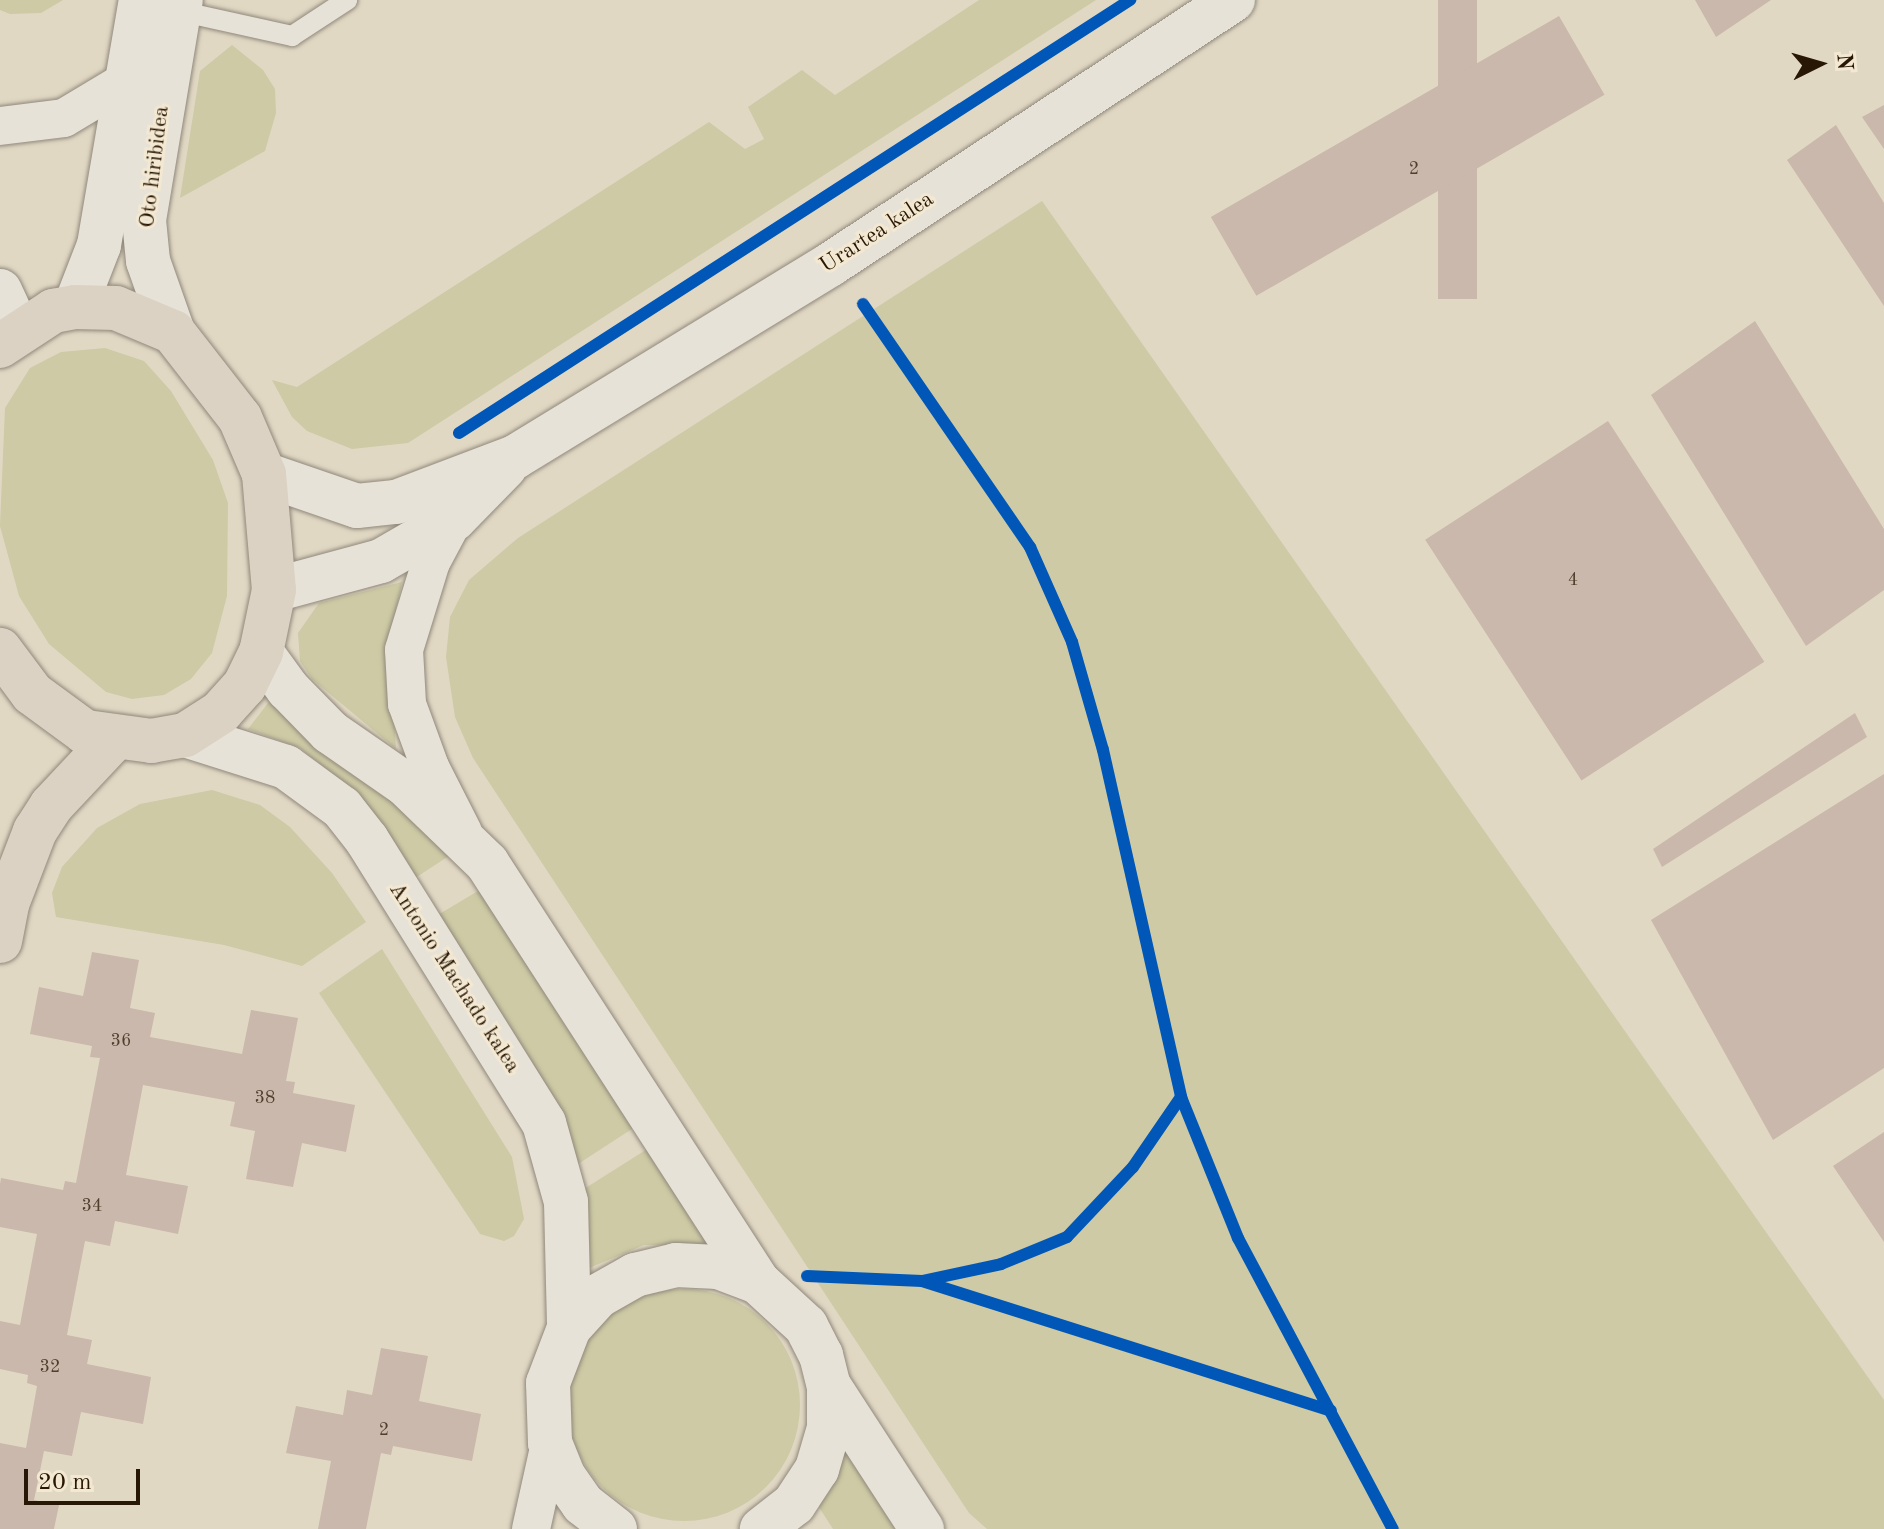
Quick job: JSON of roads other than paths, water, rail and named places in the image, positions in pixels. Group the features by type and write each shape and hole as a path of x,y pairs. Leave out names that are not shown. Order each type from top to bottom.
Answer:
{"main road":[{"name":"Urartea kalea","path":"264,474 357,506 396,502 515,457 831,264 1233,0"},
{"name":"Oto hiribidea","path":"75,307 99,245 124,82 167,4"},
{"name":"Oto hiribidea","path":"167,4 144,220 148,261 173,332"},
{"path":"0,291 9,338 53,311 75,307 116,308 173,332 240,418 264,474 274,590 261,652 245,685 221,712 185,735 114,739 85,732 59,718 32,693 0,650"},
{"name":"Urartea kalea","path":"274,590 381,561 454,519 515,457"},
{"path":"261,652 288,689 330,732 405,784 487,863 758,1282 806,1326 829,1386 922,1529"},
{"name":"Antonio Machado kalea","path":"185,735 286,767 342,808 367,840 544,1123 566,1202 569,1328"},
{"path":"0,941 7,904 35,831 51,806 114,739"},
{"path":"615,1529 583,1504 563,1475 550,1443 548,1383 569,1328 598,1296 635,1275 676,1265 704,1266 758,1282"},
{"path":"788,1521 817,1469 829,1428 829,1386"}],"street":[{"path":"0,126 64,118 124,82"},
{"path":"454,519 431,562 404,650 407,704 430,767 470,845"},
{"path":"531,1529 550,1443"}],"lane":[{"path":"167,4 292,36 347,0"}]}
